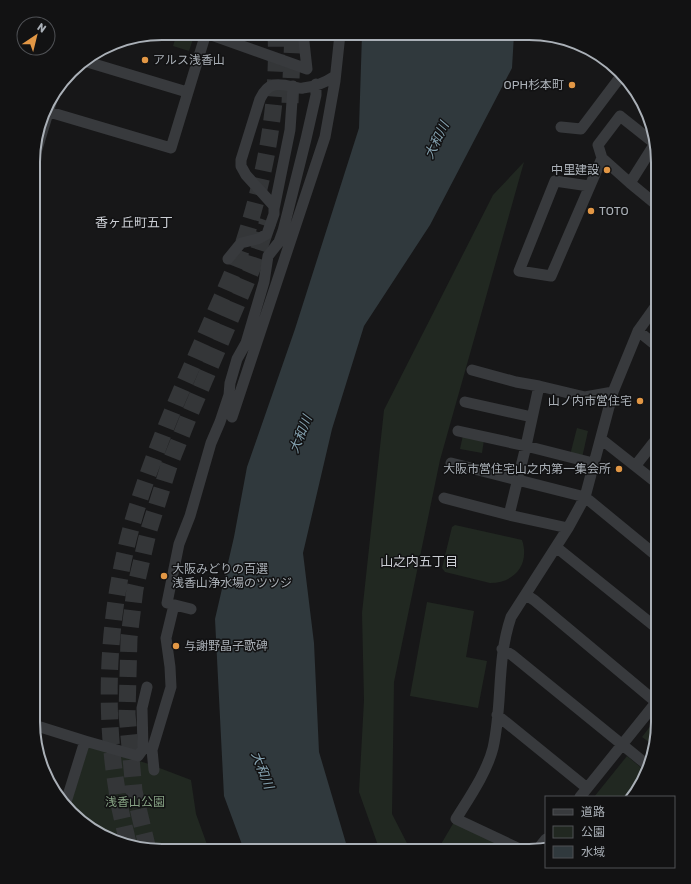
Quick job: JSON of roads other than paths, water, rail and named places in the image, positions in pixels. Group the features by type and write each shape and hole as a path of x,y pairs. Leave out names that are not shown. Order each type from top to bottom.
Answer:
{"street":[{"path":"48,117 171,148 204,40"},
{"path":"226,40 307,69 304,40"},
{"path":"232,417 325,137 339,40"},
{"path":"91,63 188,92"},
{"path":"561,126 581,129 618,79"},
{"path":"274,209 274,206 246,175 241,166 240,160 263,91 269,86 277,84 316,88 328,91 334,82"},
{"path":"228,259 241,243 258,239 267,234 274,214 297,87"},
{"path":"191,609 168,604 179,544 190,516 211,443 229,395 230,383 238,359 246,343 264,282 268,256 279,242 283,232 306,139 316,88"},
{"path":"649,140 620,116 598,145 602,158 630,184 651,200"},
{"path":"630,184 650,150"},
{"path":"589,186 554,181 520,271 551,276 602,158"},
{"path":"510,844 456,818 487,765 493,748 502,649 505,633 511,617 568,528 585,497 614,392 638,331 651,313"},
{"path":"638,331 651,341"},
{"path":"472,370 516,382 585,396 614,392"},
{"path":"509,515 539,386"},
{"path":"465,402 532,417"},
{"path":"458,430 594,463"},
{"path":"601,439 651,478"},
{"path":"636,465 651,446"},
{"path":"451,463 585,497 651,551"},
{"path":"444,498 509,515 568,528"},
{"path":"556,547 651,623"},
{"path":"526,594 651,696"},
{"path":"154,770 152,750 171,687 166,638 174,605"},
{"path":"502,649 512,655 644,763"},
{"path":"40,727 138,756 143,749 142,708 148,687"},
{"path":"581,796 651,709"},
{"path":"497,715 587,788"},
{"path":"66,797 85,740"}],"water":[{"name":"大和川","path":"362,40 514,40 512,68 430,225 364,326 332,429 303,553 314,643 319,752 346,844 242,844 224,796 215,619 234,537 247,467 295,329 359,128"}],"tunnel":[{"path":"127,839 118,797 112,754 110,717 109,680 115,606 130,533 140,498 162,436 235,267 251,219 264,167 273,113 276,40"},
{"path":"290,103 293,40"},
{"path":"146,843 134,791 127,714 129,638 135,589 148,533 169,466 254,264 268,221"}],"place":[{"name":"アルス浅香山","path":"145,60"},
{"name":"OPH杉本町","path":"572,85"},
{"name":"中里建設","path":"607,170"},
{"name":"TOTO","path":"591,211"},
{"name":"山ノ内市営住宅","path":"640,401"},
{"name":"大阪市営住宅山之内第一集会所","path":"619,469"},
{"name":"大阪みどりの百選 浅香山浄水場のツツジ","path":"164,576"},
{"name":"与謝野晶子歌碑","path":"176,646"}],"district":[{"name":"香ヶ丘町五丁","path":"134,222"},
{"name":"山之内五丁目","path":"419,561"}],"park label":[{"name":"浅香山公園","path":"135,802"}]}
